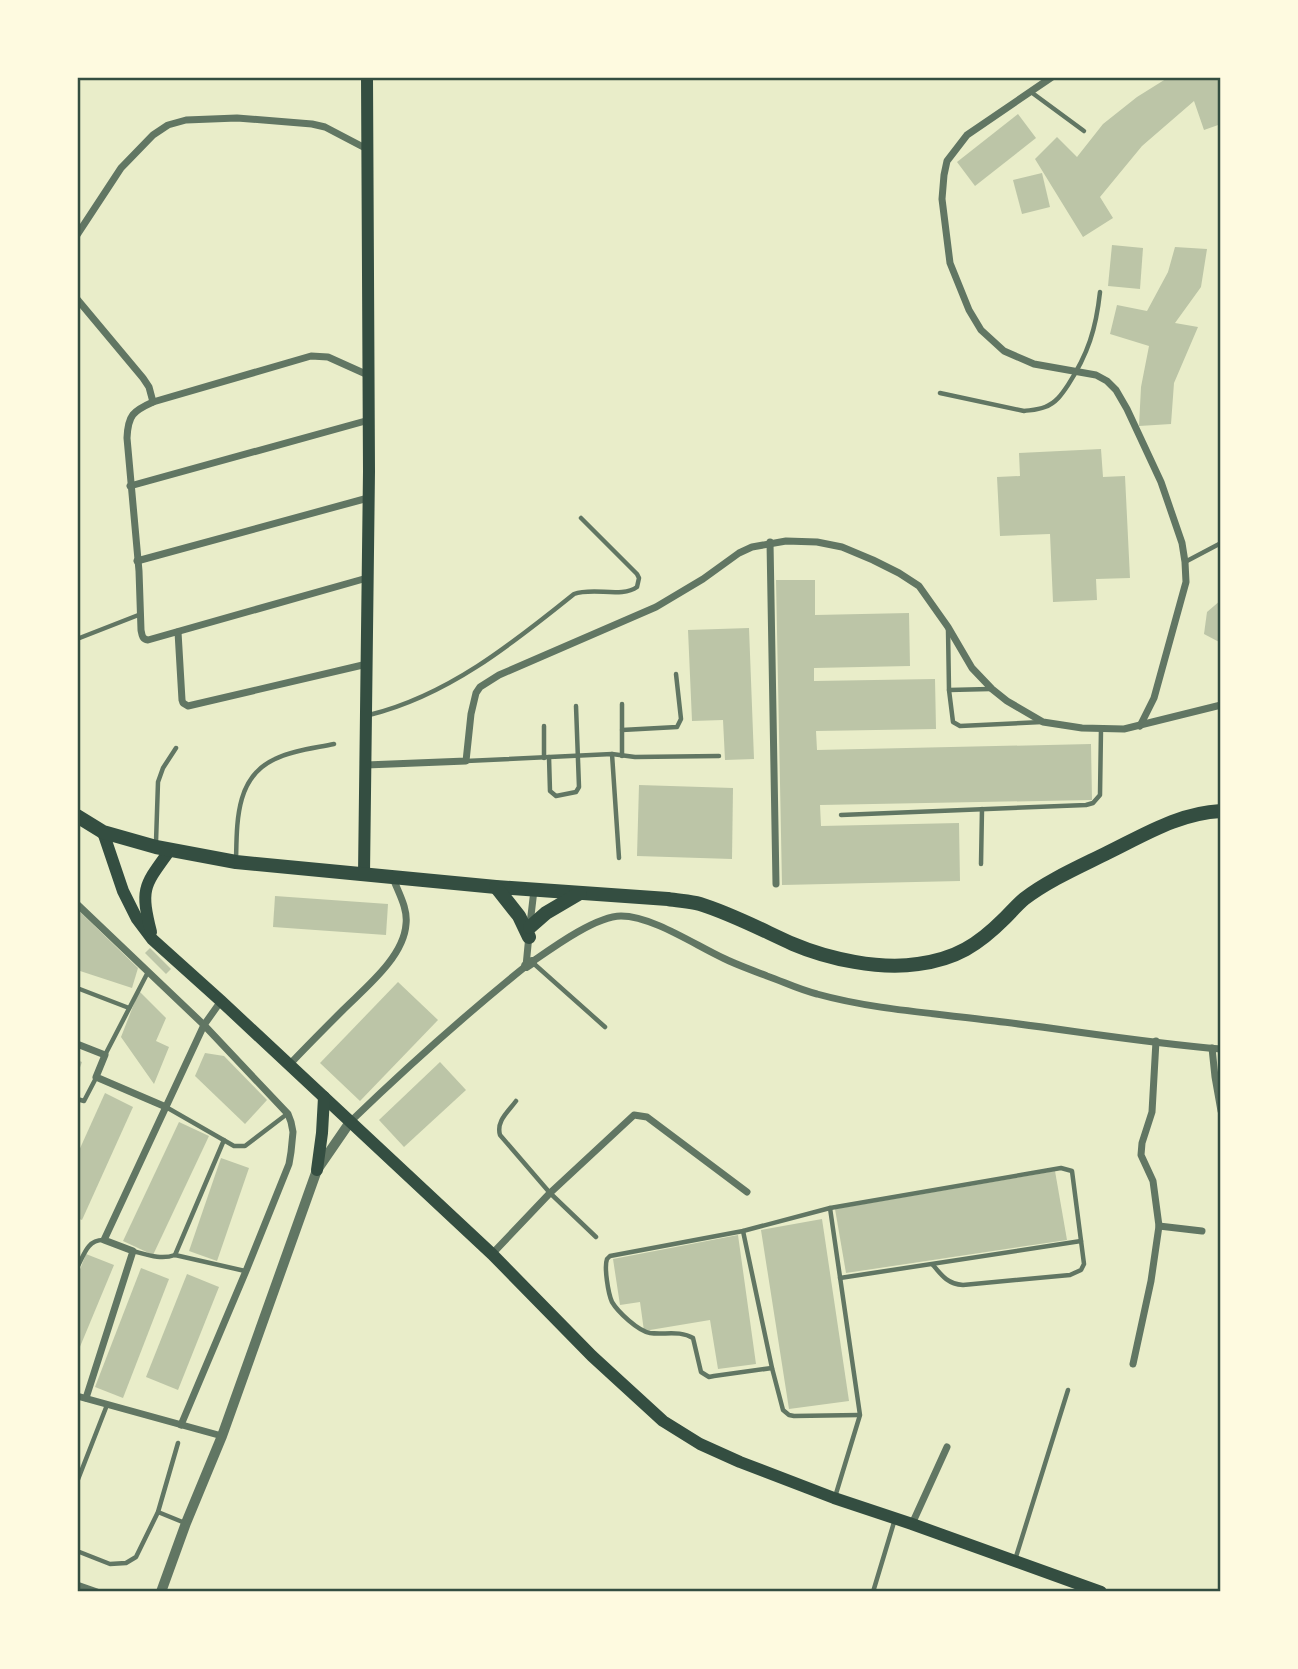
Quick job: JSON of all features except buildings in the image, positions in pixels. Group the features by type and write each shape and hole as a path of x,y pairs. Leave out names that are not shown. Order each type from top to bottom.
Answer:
{"main road":[{"path":"365,874 369,420 367,77"},
{"path":"77,816 103,832 163,848 236,862 697,903 828,956 885,966 917,965 971,948 1022,900 1049,882 1172,821 1221,811"},
{"path":"103,832 129,905 152,939 222,1000 492,1254 592,1356 663,1421 700,1444 740,1462 1101,1592"},
{"path":"152,939 144,895 163,848"},
{"path":"496,887 529,932 547,913 581,893"},
{"path":"317,1170 324,1121 324,1097"}],"street":[{"path":"1052,77 967,135 947,161 942,199 950,263 969,310 981,330 1004,351 1034,364 1096,375 1107,381 1122,399 1161,482 1182,543 1186,582 1154,698 1140,726"},
{"path":"77,235 130,158 168,125 186,120 237,118 312,124 325,127 366,149"},
{"path":"77,299 143,378 153,402"},
{"path":"367,578 145,640 141,630 127,425 133,413 153,402 311,356 328,357 369,376"},
{"path":"130,486 369,420"},
{"path":"137,561 368,498"},
{"path":"770,542 776,884"},
{"path":"366,765 466,761 473,703 480,687 499,675 656,607 703,579 739,553 770,542 817,542 842,547 900,573 919,586 972,668 992,689 1043,722 1124,729 1221,705"},
{"path":"178,632 182,700 185,706 368,664"},
{"path":"290,1065 383,969 399,946 407,921 392,877"},
{"path":"529,964 529,932 534,889"},
{"path":"77,904 204,1026 288,1114 293,1132 289,1164 181,1425"},
{"path":"161,1592 222,1436 317,1170 350,1122 411,1063 529,964 555,946 608,918 620,916 645,921 725,959 816,994 901,1011 1217,1048 1215,1077 1221,1111"},
{"path":"86,1398 133,1251 104,1240 204,1026 222,1000"},
{"path":"1133,1364 1151,1281 1158,1226 1153,1181 1141,1155 1152,1112 1156,1041"},
{"path":"77,1044 105,1055 96,1077 166,1107"},
{"path":"492,1254 550,1194 634,1115 647,1116 747,1192"},
{"path":"1158,1226 1202,1231"},
{"path":"77,1396 222,1436"},
{"path":"912,1524 947,1447"},
{"path":"77,1585 97,1592"}],"lane":[{"path":"1031,92 1084,131"},
{"path":"940,393 1024,411 1046,407 1061,395 1077,372 1089,347 1098,313 1100,292"},
{"path":"367,715 408,703 461,677 506,648 574,594 586,591 628,592 637,587 637,574 581,518"},
{"path":"1185,562 1221,543"},
{"path":"77,639 141,614"},
{"path":"948,627 949,690 953,722 960,726 1043,722"},
{"path":"622,730 677,727 681,719 676,674"},
{"path":"949,690 992,689"},
{"path":"622,704 622,756"},
{"path":"544,726 550,791 556,796 572,794 578,790 576,706"},
{"path":"841,815 1093,803 1100,795 1101,729"},
{"path":"236,862 238,809 246,787 258,769 276,758 334,744"},
{"path":"163,848 156,815 158,782 163,768 176,748"},
{"path":"466,761 612,754 635,757 719,756"},
{"path":"612,754 620,858"},
{"path":"981,864 982,809"},
{"path":"529,964 605,1027"},
{"path":"105,1055 148,972"},
{"path":"77,988 129,1008"},
{"path":"77,1099 85,1101 96,1077"},
{"path":"516,1101 500,1121 500,1135 550,1194 596,1237"},
{"path":"166,1107 234,1146 246,1146 288,1114"},
{"path":"175,1255 224,1140"},
{"path":"772,1368 709,1377 704,1375 693,1338 686,1334 643,1331 615,1305 610,1298 605,1261 610,1256 743,1231 830,1208 1066,1168 1072,1171 1084,1264 1081,1270 1070,1275 957,1285 944,1279 933,1265"},
{"path":"830,1208 860,1415 834,1498"},
{"path":"743,1231 781,1406 789,1415 794,1416 860,1415"},
{"path":"77,1268 89,1246 97,1240 104,1240"},
{"path":"840,1278 1081,1241"},
{"path":"133,1251 161,1258 175,1255 246,1271"},
{"path":"1015,1561 1069,1390"},
{"path":"77,1482 107,1405"},
{"path":"77,1551 110,1564 133,1560 158,1512 178,1443"},
{"path":"158,1512 186,1523"},
{"path":"873,1592 895,1519"}]}
